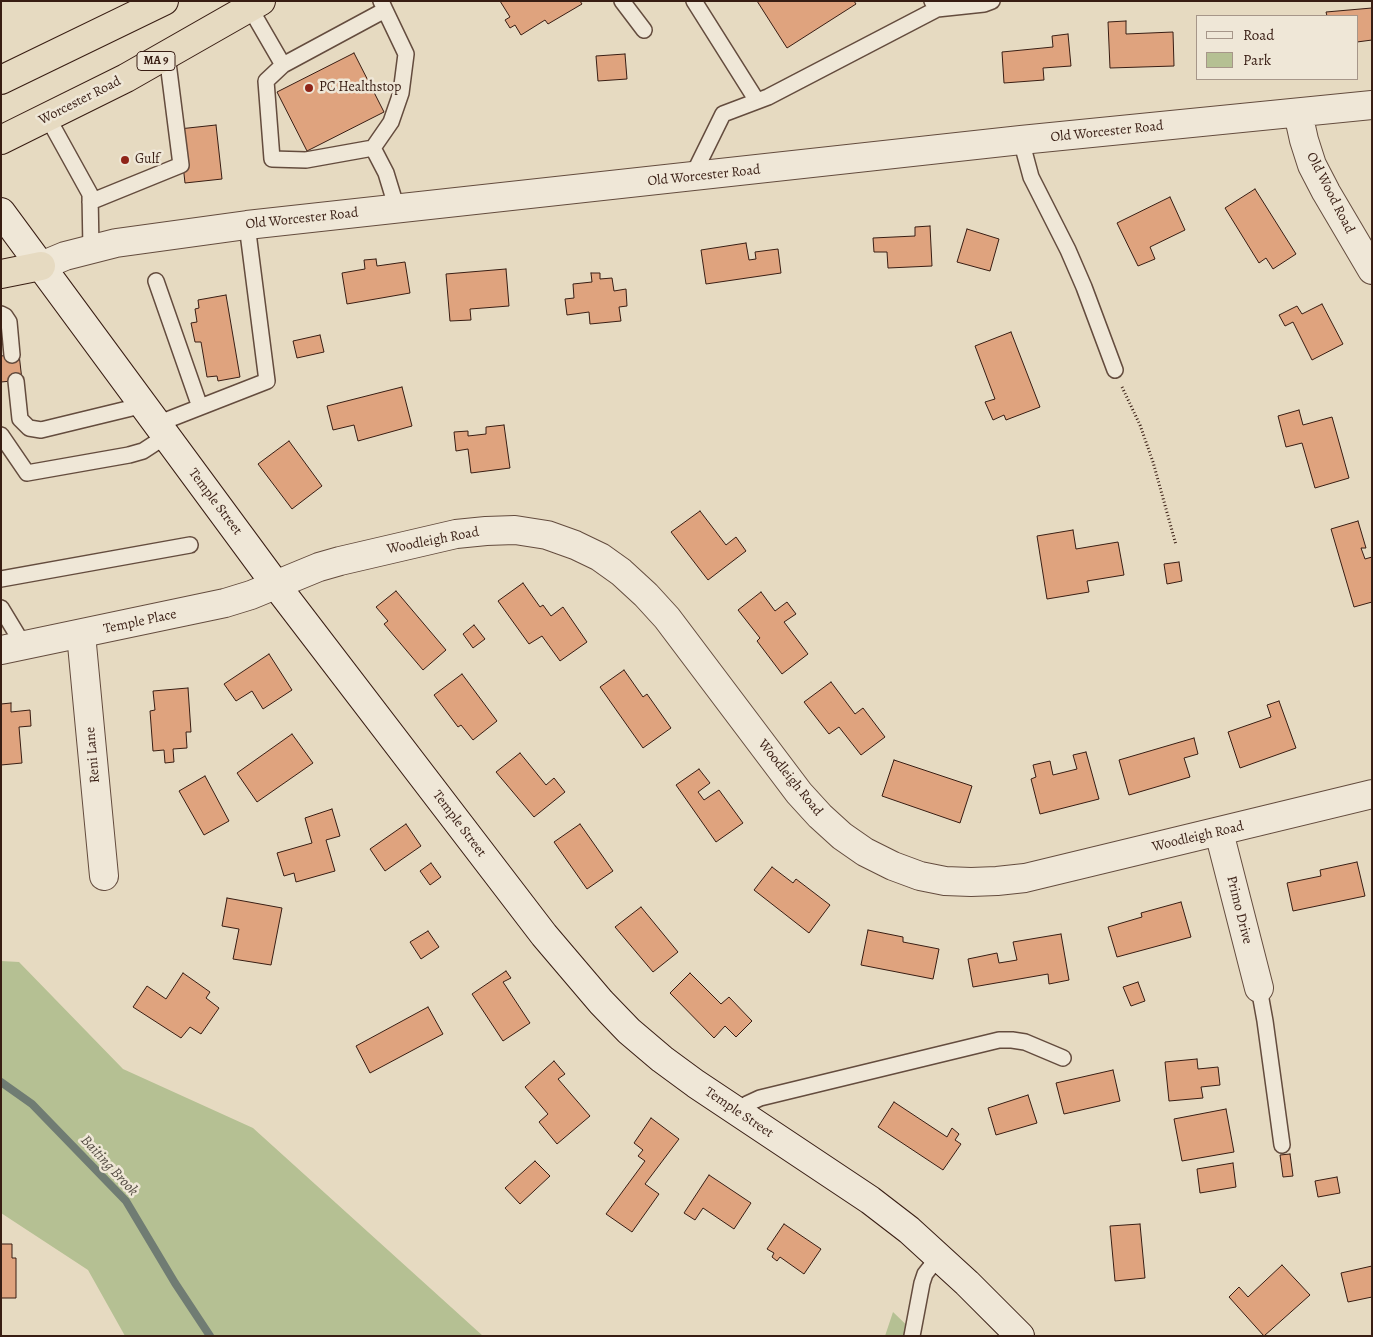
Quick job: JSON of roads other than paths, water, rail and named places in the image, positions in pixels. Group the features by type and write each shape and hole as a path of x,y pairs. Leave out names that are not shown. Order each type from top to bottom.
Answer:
{"highway":[{"path":"1,80 164,1"},
{"name":"Worcester Road","path":"1,140 48,118 167,55 256,5"},
{"path":"1,274 41,266"}],"street":[{"name":"Old Worcester Road","path":"41,266 65,256 116,242 248,225 1020,140 1372,105"},
{"name":"Old Wood Road","path":"1298,113 1312,165 1372,270"},
{"name":"Temple Street","path":"1,212 276,585 577,976 629,1031 662,1059 696,1084 870,1200 939,1256 1020,1336"},
{"name":"Woodleigh Road","path":"276,585 297,575 340,561 456,534 515,530 547,535 575,545 607,562 646,595 667,618 799,792 820,816 842,836 865,852 893,866 920,876 945,881 971,882 1025,878 1372,794"},
{"name":"Temple Place","path":"13,648 208,608 276,585"},
{"name":"Reni Lane","path":"81,634 104,876"},
{"name":"Primo Drive","path":"1219,832 1259,988"}],"lane":[{"path":"622,1 644,30"},
{"path":"694,1 757,101"},
{"path":"692,177 722,114 768,97 934,5 984,4 992,1"},
{"path":"256,5 283,65"},
{"path":"383,6 406,54 401,93 391,122 373,148 306,160 272,159 266,81 283,65 383,6"},
{"path":"90,202 181,165 167,55"},
{"path":"48,118 90,194 91,249"},
{"path":"1020,140 1031,176 1081,280 1115,370"},
{"path":"373,148 386,173 398,209"},
{"path":"16,381 20,419 28,428 41,430 156,422 267,381 248,225"},
{"path":"156,281 200,407"},
{"path":"1,314 5,316 8,322 12,355"},
{"path":"1,436 27,473 143,451 156,422"},
{"path":"1,579 190,545"},
{"path":"1,608 13,648"},
{"path":"1259,988 1282,1145"},
{"path":"738,1112 747,1104 760,1098 999,1040 1025,1042 1064,1058"},
{"path":"912,1336 925,1274 939,1256"}],"waterway":[{"name":"Baiting Brook","path":"1,1082 32,1104 126,1201 175,1283 210,1336"}],"place":[{"name":"PC Healthstop","path":"309,88"},
{"name":"Gulf","path":"125,160"}]}
